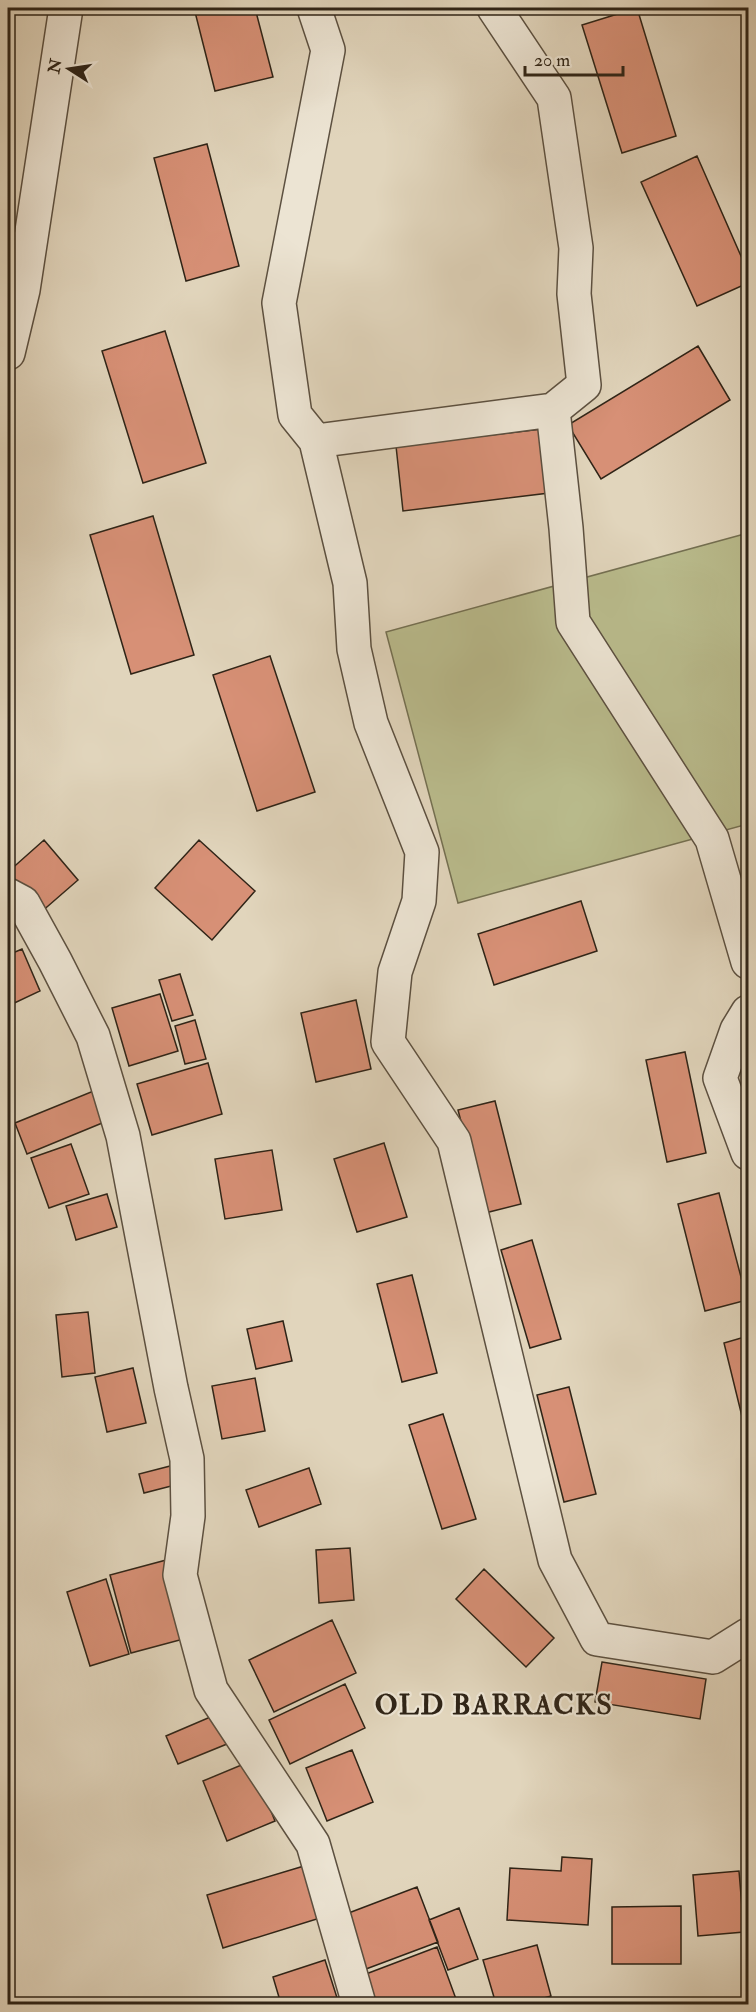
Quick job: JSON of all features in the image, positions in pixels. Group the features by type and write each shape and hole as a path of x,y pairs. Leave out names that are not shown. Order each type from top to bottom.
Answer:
{"street":[{"path":"8,353 23,290 66,8"},
{"path":"314,8 328,50 279,303 295,415 316,441 350,583 354,649 371,723 422,852 419,901 395,972 388,1042 454,1141 555,1560 597,1639 713,1657 748,1635"},
{"path":"316,441 553,410 584,384 574,294 576,248 554,98 494,8"},
{"path":"553,410 566,528 573,622 712,839 748,962"},
{"path":"8,895 23,903 93,1036 123,1136 187,1460 188,1516 180,1575 211,1690 313,1844 359,2004"},
{"path":"748,1012 737,1030 720,1078 748,1153"}],"green space":[{"path":"748,533 748,824 458,903 386,632"}],"building":[{"path":"194,8 255,8 273,77 215,91"},
{"path":"637,8 676,136 622,153 582,25"},
{"path":"207,144 239,266 186,281 154,158"},
{"path":"697,156 748,272 748,283 697,306 641,182"},
{"path":"165,331 206,463 143,483 102,351"},
{"path":"698,346 730,400 601,479 568,425"},
{"path":"542,429 549,493 403,511 396,446"},
{"path":"153,516 194,655 131,674 90,535"},
{"path":"270,656 315,792 257,811 213,675"},
{"path":"44,840 78,880 40,913 8,875 8,872"},
{"path":"199,840 255,891 212,940 155,888"},
{"path":"581,901 597,951 494,985 478,934"},
{"path":"22,949 40,991 8,1006 8,955"},
{"path":"180,974 193,1015 172,1021 159,980"},
{"path":"160,994 178,1051 129,1066 112,1008"},
{"path":"356,1000 371,1069 316,1082 301,1013"},
{"path":"195,1020 206,1059 185,1064 175,1026"},
{"path":"685,1052 706,1153 667,1162 646,1060"},
{"path":"208,1063 222,1114 152,1135 137,1084"},
{"path":"96,1090 107,1121 27,1154 15,1123"},
{"path":"495,1101 521,1204 485,1213 458,1110"},
{"path":"384,1143 407,1217 357,1232 334,1159"},
{"path":"71,1144 89,1194 49,1208 31,1158"},
{"path":"272,1150 282,1210 225,1219 215,1159"},
{"path":"719,1193 747,1300 705,1311 678,1204"},
{"path":"107,1194 117,1227 76,1240 66,1206"},
{"path":"532,1240 561,1339 530,1348 501,1250"},
{"path":"412,1275 437,1373 402,1382 377,1284"},
{"path":"88,1312 95,1373 62,1377 56,1315"},
{"path":"283,1321 292,1361 256,1369 247,1329"},
{"path":"748,1336 748,1441 724,1343"},
{"path":"133,1368 146,1423 107,1432 95,1377"},
{"path":"255,1378 265,1431 222,1439 212,1386"},
{"path":"569,1387 596,1494 564,1502 537,1395"},
{"path":"443,1414 476,1519 442,1529 409,1425"},
{"path":"178,1464 183,1483 144,1493 139,1474"},
{"path":"309,1468 321,1504 259,1527 246,1490"},
{"path":"350,1548 354,1600 319,1603 316,1550"},
{"path":"170,1559 191,1637 131,1653 110,1575"},
{"path":"484,1569 554,1638 526,1667 456,1599"},
{"path":"106,1579 129,1654 90,1666 67,1592"},
{"path":"332,1620 356,1673 274,1712 249,1660"},
{"path":"602,1662 706,1679 700,1719 595,1702"},
{"path":"345,1684 365,1728 290,1764 269,1720"},
{"path":"215,1715 227,1744 178,1764 166,1736"},
{"path":"352,1750 373,1802 327,1821 306,1768"},
{"path":"251,1761 275,1821 227,1841 203,1781"},
{"path":"562,1857 592,1859 588,1925 507,1920 510,1868 561,1871"},
{"path":"304,1866 320,1918 223,1948 207,1895"},
{"path":"739,1871 744,1932 698,1936 693,1875"},
{"path":"417,1887 438,1942 366,1969 346,1914"},
{"path":"681,1906 681,1964 612,1964 612,1907"},
{"path":"459,1908 478,1959 448,1970 429,1920"},
{"path":"537,1945 551,1996 523,2004 496,2004 483,1960"},
{"path":"437,1947 456,1999 441,2004 377,2004 366,1974"},
{"path":"325,1960 339,2004 281,2004 273,1977"}],"district":[{"name":"OLD BARRACKS","path":"494,1705"}]}
